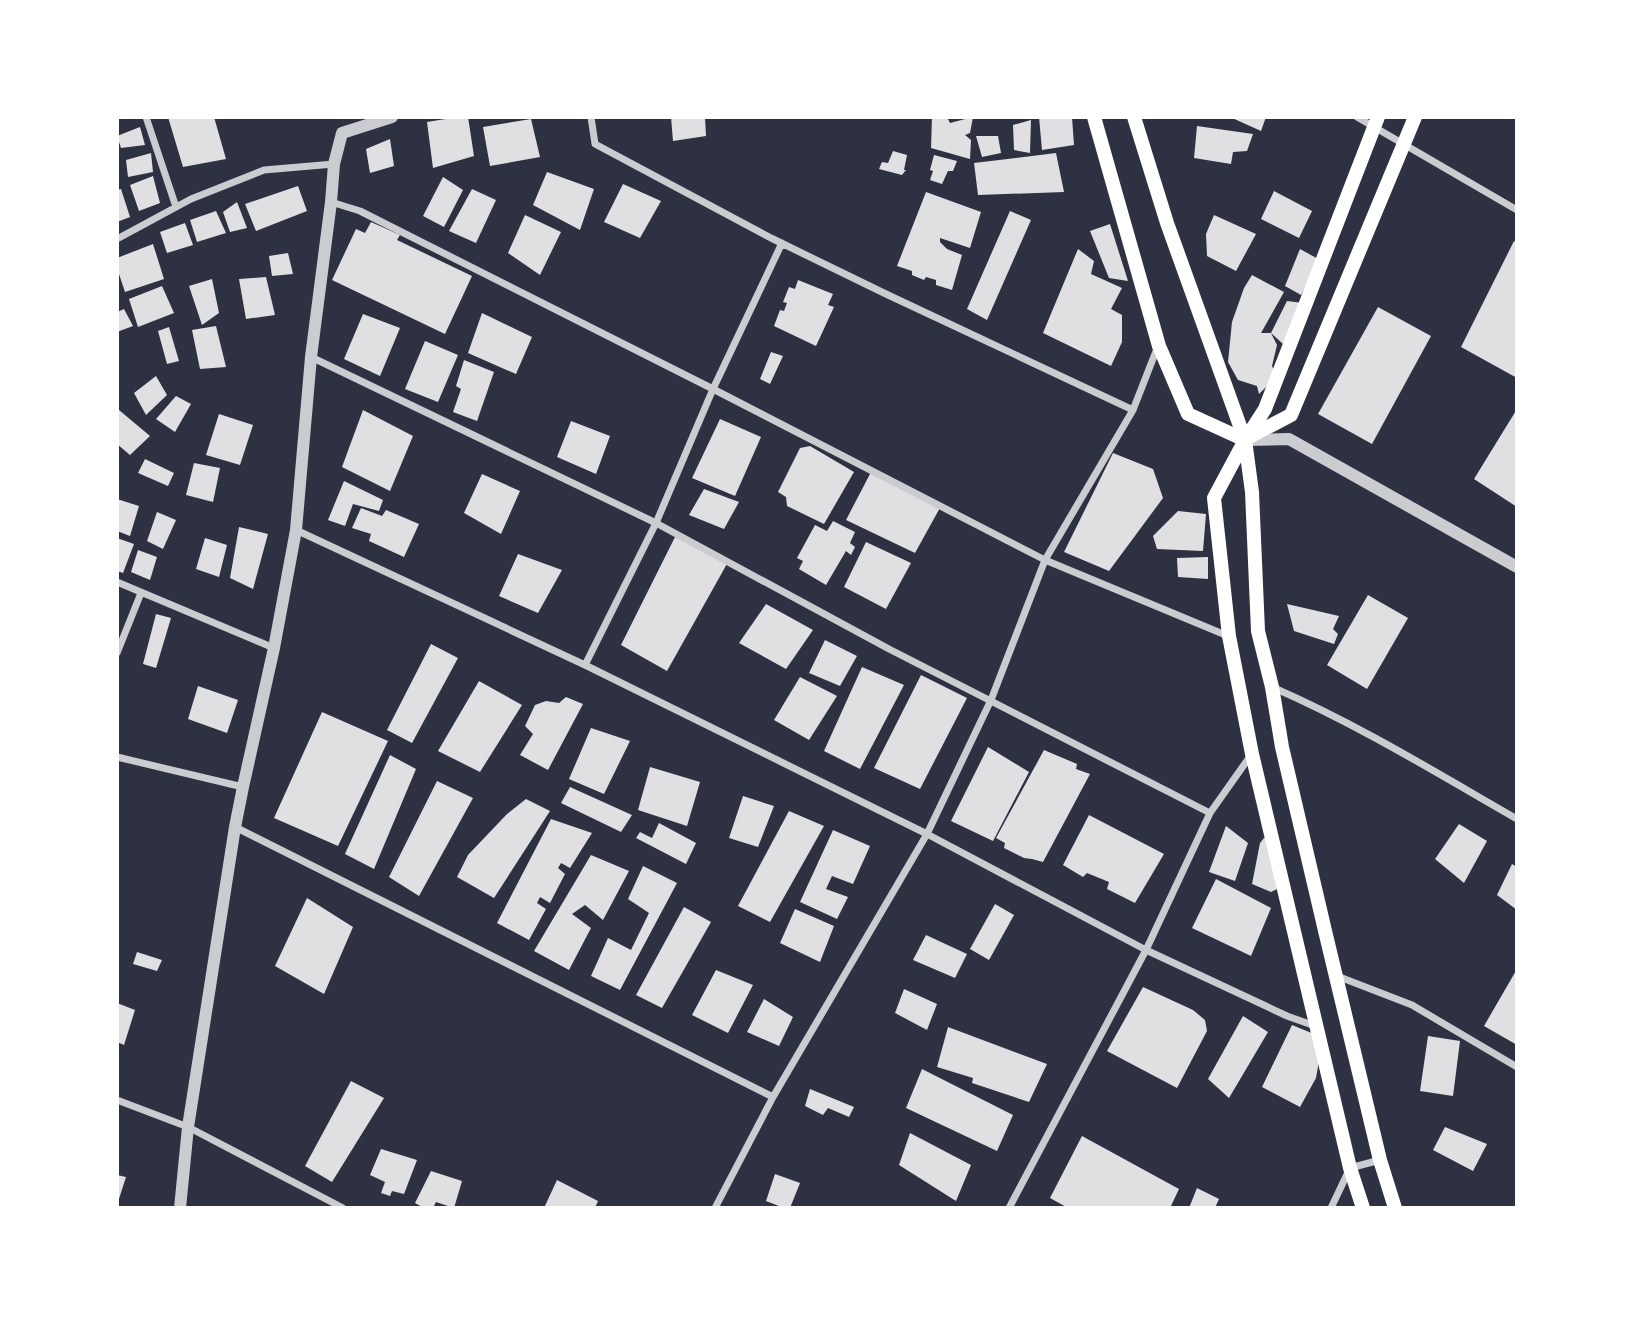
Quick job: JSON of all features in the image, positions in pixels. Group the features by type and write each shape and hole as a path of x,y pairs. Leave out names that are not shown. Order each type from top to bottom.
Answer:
{"main road":[{"path":"1094,117 1159,346 1188,414 1245,440"},
{"path":"1134,117 1167,223 1245,440 1252,492 1258,631 1272,687 1282,747 1336,976 1380,1160 1395,1208"},
{"path":"1245,440 1291,415 1415,117"},
{"path":"1363,1208 1350,1168 1252,754 1229,636 1214,498 1265,409 1376,122"}],"street":[{"path":"146,117 176,207"},
{"path":"180,1208 188,1128 235,827 274,648 296,530 311,357 334,164 342,133 392,117"},
{"path":"591,117 595,144 782,243 1133,410"},
{"path":"1357,117 1376,122 1404,144 1517,210"},
{"path":"117,239 191,199 264,170 334,164"},
{"path":"331,202 360,211 1045,560 1229,636"},
{"path":"585,665 656,523 713,389 782,243"},
{"path":"715,1208 773,1097 926,834 991,700 1045,560 1133,410 1159,346"},
{"path":"311,357 656,523 890,649 1210,813"},
{"path":"1245,440 1289,439 1517,567"},
{"path":"296,530 585,665 926,834 1146,950 1287,1016 1317,1027"},
{"path":"117,582 274,648"},
{"path":"117,653 141,593"},
{"path":"1272,687 1329,714 1517,819"},
{"path":"1009,1208 1146,950 1210,813 1252,754"},
{"path":"117,757 243,787"},
{"path":"235,827 773,1097"},
{"path":"1336,976 1412,1005 1517,1067"},
{"path":"117,1100 188,1128 343,1208"},
{"path":"1331,1208 1350,1168 1380,1160"}],"building":[{"path":"168,117 214,117 226,159 183,167"},
{"path":"468,117 474,156 433,168 427,122"},
{"path":"671,117 705,117 706,136 673,141"},
{"path":"932,117 947,117 950,123 973,117 970,133 965,135 971,140 970,159 931,148"},
{"path":"1039,117 1072,117 1074,145 1042,150"},
{"path":"1230,117 1266,117 1261,131"},
{"path":"531,119 540,157 490,166 483,127"},
{"path":"1031,120 1030,153 1014,150 1013,125"},
{"path":"1197,126 1253,134 1247,151 1233,152 1231,164 1194,158"},
{"path":"140,127 145,145 121,148 117,136"},
{"path":"976,136 998,136 1001,153 982,157"},
{"path":"390,139 394,166 370,173 366,149"},
{"path":"893,151 907,155 906,170 902,175 879,169 882,162 888,163"},
{"path":"151,153 153,172 128,177 126,160"},
{"path":"1056,153 1064,192 978,195 974,163"},
{"path":"934,155 957,161 953,171 948,171 942,184 930,180"},
{"path":"547,172 594,189 580,230 533,205"},
{"path":"153,176 160,203 139,211 130,185"},
{"path":"443,177 463,190 444,227 423,216"},
{"path":"623,184 661,201 640,238 604,222"},
{"path":"298,186 307,211 256,231 245,204"},
{"path":"121,189 130,217 117,222 117,190"},
{"path":"472,189 496,200 476,243 449,231"},
{"path":"1274,191 1312,211 1299,238 1261,219"},
{"path":"926,192 981,212 970,248 940,238 940,242 947,249 962,255 952,290 936,285 936,280 926,277 924,280 912,275 912,271 897,266"},
{"path":"237,202 247,228 230,232 223,212"},
{"path":"216,211 226,233 197,242 190,220"},
{"path":"1010,211 1031,220 987,320 967,309"},
{"path":"525,215 561,232 540,275 508,253"},
{"path":"1214,215 1256,234 1236,271 1207,256 1206,234"},
{"path":"371,222 400,235 397,240 472,276 445,334 332,280 356,229 365,233"},
{"path":"185,223 193,245 167,253 160,232"},
{"path":"1110,224 1128,281 1109,278 1090,231"},
{"path":"1514,241 1517,243 1517,378 1461,347"},
{"path":"153,244 164,279 125,292 117,268 117,258"},
{"path":"1078,249 1094,261 1091,274 1122,288 1111,309 1122,315 1122,342 1111,366 1043,333"},
{"path":"1300,249 1320,260 1301,295 1285,286"},
{"path":"288,253 293,274 272,276 269,256"},
{"path":"1252,275 1284,292 1261,333 1271,333 1277,345 1272,366 1277,376 1259,394 1257,386 1238,380 1228,362 1232,322 1244,288"},
{"path":"266,277 275,315 246,319 239,279"},
{"path":"212,279 219,313 202,325 189,286"},
{"path":"798,280 833,294 828,305 834,307 816,346 774,326 780,310 784,311 787,303 783,302 789,287 795,289"},
{"path":"162,286 174,313 138,327 129,299"},
{"path":"1287,301 1303,303 1283,344 1271,333"},
{"path":"1378,307 1431,336 1372,444 1318,414"},
{"path":"124,309 133,326 117,332 117,312"},
{"path":"482,313 532,337 516,374 468,353"},
{"path":"363,314 400,328 380,376 344,359"},
{"path":"216,326 226,367 200,369 192,330"},
{"path":"169,327 179,361 167,364 158,331"},
{"path":"425,341 458,355 438,402 405,389"},
{"path":"771,352 783,356 770,384 760,379"},
{"path":"464,360 494,372 477,421 453,412 461,389 456,386"},
{"path":"156,376 167,395 146,415 134,393"},
{"path":"176,396 191,404 175,432 156,419"},
{"path":"1517,409 1517,507 1474,479"},
{"path":"119,410 150,436 130,455 117,444"},
{"path":"363,410 413,436 390,491 342,467"},
{"path":"219,414 253,425 240,465 206,455"},
{"path":"720,419 761,437 735,496 692,478"},
{"path":"571,421 610,436 596,474 557,457"},
{"path":"810,446 854,472 824,524 787,506 786,497 778,492 800,448"},
{"path":"1113,453 1153,469 1163,498 1109,571 1064,552"},
{"path":"145,459 174,473 168,486 138,473"},
{"path":"194,463 220,468 213,502 186,495"},
{"path":"871,472 941,506 915,553 846,520"},
{"path":"482,474 520,491 501,534 464,513"},
{"path":"344,481 383,500 379,511 353,504 345,526 328,520"},
{"path":"704,489 739,502 724,529 689,515"},
{"path":"117,499 139,506 130,536 117,531"},
{"path":"361,508 382,516 386,510 419,524 404,557 369,541 371,534 352,528"},
{"path":"1178,511 1206,514 1203,551 1157,549 1153,536"},
{"path":"157,512 176,520 163,549 147,541"},
{"path":"833,521 855,532 850,543 855,547 851,555 846,551 826,585 799,569 803,561 797,558 815,525 827,531"},
{"path":"239,527 268,534 253,589 230,578"},
{"path":"675,537 728,562 667,671 621,645"},
{"path":"117,538 134,544 123,573 117,571"},
{"path":"205,538 227,545 219,577 196,569"},
{"path":"866,542 911,563 886,609 844,587"},
{"path":"138,550 157,557 150,580 131,572"},
{"path":"518,554 562,570 538,613 499,596"},
{"path":"1208,557 1208,579 1178,577 1177,558"},
{"path":"1368,595 1408,618 1367,689 1327,665"},
{"path":"766,604 813,630 786,669 739,643"},
{"path":"1287,604 1339,616 1333,629 1338,634 1334,644 1294,631"},
{"path":"156,614 171,618 156,668 143,664"},
{"path":"825,640 857,656 840,686 809,673"},
{"path":"431,644 458,658 412,743 387,730"},
{"path":"862,667 904,685 860,769 824,751"},
{"path":"921,675 967,698 920,789 874,768"},
{"path":"800,677 837,696 809,740 774,720"},
{"path":"479,681 522,705 480,772 438,751"},
{"path":"198,686 238,700 227,733 188,719"},
{"path":"566,697 583,704 548,770 520,755 533,734 525,726 535,705 546,701 559,703"},
{"path":"322,712 388,741 338,846 274,818"},
{"path":"591,728 630,741 604,794 569,779"},
{"path":"988,747 1029,772 993,841 951,821"},
{"path":"1044,750 1077,764 1076,769 1090,774 1043,862 1024,858 1004,848 1005,843 996,838"},
{"path":"390,755 416,769 374,869 345,854"},
{"path":"650,767 700,782 687,826 638,810"},
{"path":"437,781 473,798 419,896 389,877"},
{"path":"570,787 632,815 621,832 561,803"},
{"path":"743,796 774,806 758,847 729,838"},
{"path":"526,799 550,811 494,898 457,877 468,855 507,814"},
{"path":"789,811 824,826 770,922 738,906"},
{"path":"1089,815 1164,854 1135,903 1107,889 1109,882 1087,873 1083,877 1063,865"},
{"path":"551,819 592,833 570,868 561,863 558,868 565,874 550,903 540,897 537,903 546,909 529,940 497,923"},
{"path":"659,823 696,843 686,864 636,838 640,832 652,838"},
{"path":"1459,824 1487,841 1464,883 1435,859"},
{"path":"1226,826 1248,843 1235,881 1209,872"},
{"path":"833,830 870,846 853,884 832,876 826,889 848,897 837,919 800,902"},
{"path":"1264,838 1268,838 1281,887 1271,892 1252,884 1260,843"},
{"path":"591,855 629,871 603,920 585,905 572,914 591,928 569,970 534,951"},
{"path":"1512,864 1517,867 1517,910 1497,895"},
{"path":"643,866 677,883 620,990 591,976 608,938 631,950 649,913 628,899"},
{"path":"1216,879 1271,908 1251,956 1192,928"},
{"path":"307,898 353,927 324,994 275,966"},
{"path":"995,904 1014,915 989,960 970,949"},
{"path":"684,907 711,922 662,1008 636,995"},
{"path":"795,909 834,926 820,962 780,943"},
{"path":"926,935 967,954 955,978 913,960"},
{"path":"137,952 162,960 157,971 133,964"},
{"path":"1517,969 1517,1045 1484,1026"},
{"path":"716,970 753,985 728,1033 692,1015"},
{"path":"1143,987 1193,1010 1205,1020 1207,1031 1177,1088 1107,1051"},
{"path":"904,989 937,1004 927,1030 895,1013"},
{"path":"764,999 793,1017 779,1046 747,1032"},
{"path":"117,1003 135,1010 124,1045 117,1042"},
{"path":"1243,1016 1268,1032 1229,1098 1208,1079"},
{"path":"1292,1025 1314,1034 1319,1061 1316,1078 1300,1107 1262,1087"},
{"path":"948,1027 1047,1064 1029,1102 972,1083 973,1078 937,1067"},
{"path":"1428,1036 1460,1041 1453,1096 1420,1091"},
{"path":"922,1069 1013,1115 997,1151 906,1108"},
{"path":"351,1081 384,1098 332,1182 305,1166"},
{"path":"810,1089 854,1107 849,1117 828,1108 823,1115 805,1106"},
{"path":"1445,1127 1487,1144 1473,1171 1433,1150"},
{"path":"910,1133 971,1165 956,1201 899,1165"},
{"path":"1082,1136 1179,1189 1170,1208 1068,1208 1050,1198"},
{"path":"381,1149 417,1160 404,1194 392,1191 390,1196 381,1193 385,1182 370,1175"},
{"path":"431,1171 462,1181 454,1208 436,1202 433,1208 424,1208 415,1203"},
{"path":"775,1174 800,1183 790,1208 766,1201"},
{"path":"117,1175 126,1177 118,1202 117,1202"},
{"path":"557,1180 598,1201 595,1208 544,1208"},
{"path":"1197,1188 1219,1199 1215,1208 1189,1208"}]}
